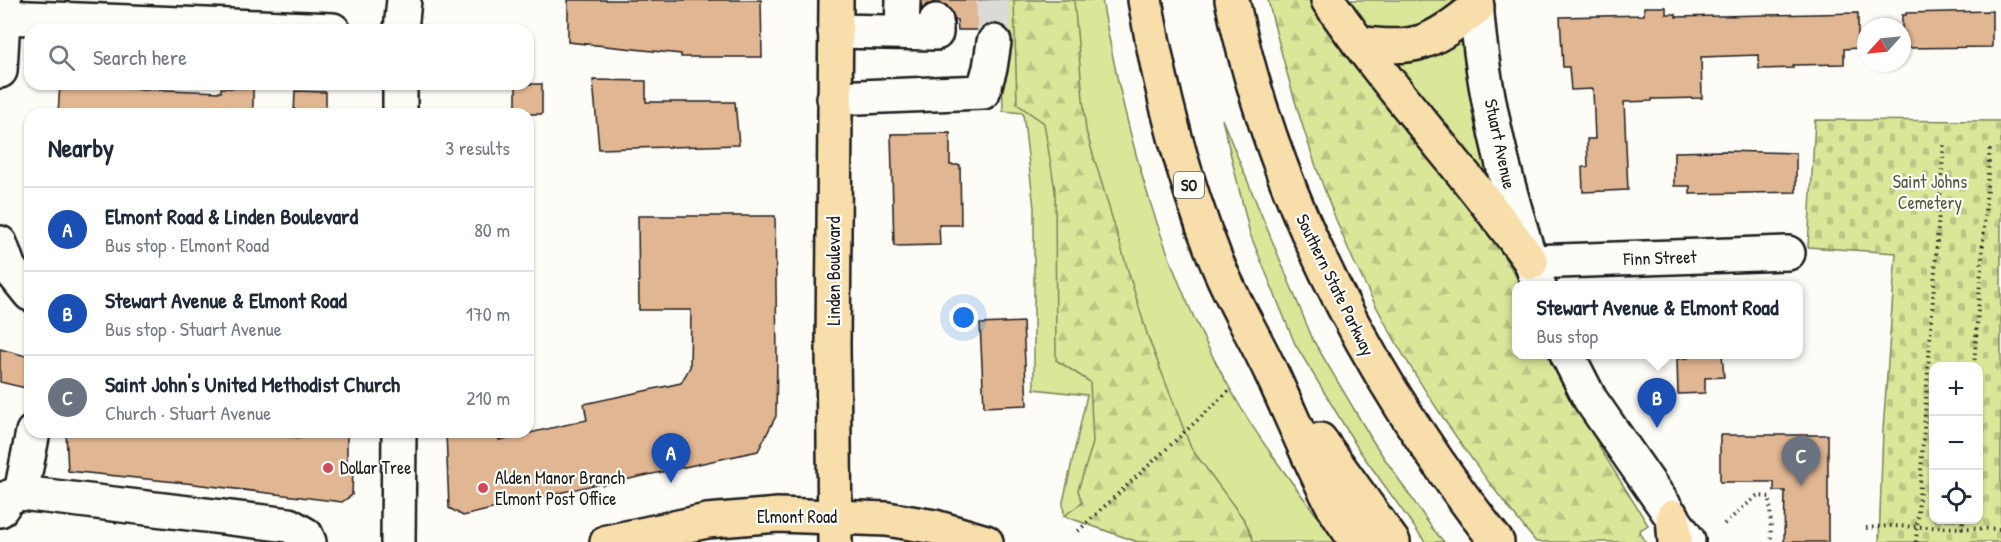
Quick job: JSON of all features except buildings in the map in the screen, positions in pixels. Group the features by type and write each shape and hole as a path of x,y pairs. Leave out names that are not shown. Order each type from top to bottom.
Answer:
{"main road":[{"name":"SO","path":"1145,0 1160,78 1186,176 1215,259 1265,359"},
{"name":"Southern State Parkway","path":"1232,0 1263,120 1298,210 1334,290 1366,350 1410,423 1497,542"},
{"path":"1328,0 1359,43 1496,212 1535,274"},
{"path":"1359,43 1398,47 1419,44 1441,34 1477,4"},
{"name":"Linden Boulevard","path":"835,529 834,98 836,16"},
{"path":"1265,359 1331,502 1357,542"},
{"path":"1265,359 1351,486 1393,542"},
{"name":"Elmont Road","path":"607,542 688,533 730,518 761,516 835,529 887,519 935,527 986,542"}],"street":[{"path":"402,24 404,0"},
{"name":"Stuart Avenue","path":"1477,4 1482,55 1492,111 1513,202 1535,274"},
{"path":"0,71 4,8 243,24"},
{"path":"836,16 902,16 936,33 936,21"},
{"path":"834,98 983,92 994,42"},
{"path":"400,90 400,108"},
{"path":"0,243 9,268 24,287"},
{"name":"Finn Street","path":"1535,274 1788,253"},
{"path":"1570,359 1590,399 1679,534"},
{"path":"31,438 11,501 289,525 306,535 309,542"},
{"path":"398,542 399,438"}],"path":[{"path":"1916,542 1944,141"},
{"path":"1974,362 1990,145"},
{"path":"1078,531 1230,390"},
{"path":"1724,524 1757,496 1770,497 1771,542"},
{"path":"1962,524 1962,529"},
{"path":"1866,528 1889,526 2001,529"}],"green space":[{"path":"1001,0 1102,0 1123,102 1150,203 1186,300 1208,348 1244,413 1282,470 1337,542 1138,542 1064,516 1063,502 1087,395 1034,389 1034,208 1023,113 1003,111"},
{"path":"1014,0 1074,0 1086,131 1148,337 1191,448 1245,521 1254,542 1138,542 1064,516 1082,503 1078,490 1093,443 1090,382 1056,360 1055,190 1044,123 1017,104"},
{"path":"1268,0 1314,0 1423,139 1498,247 1519,281 1512,281 1512,359 1555,359 1601,450 1648,525 1639,531 1646,542 1536,542 1510,510 1437,409 1373,301 1328,200 1285,67"},
{"path":"1344,0 1454,0 1445,14 1412,32 1372,28 1363,23"},
{"path":"1461,39 1464,41 1489,173 1487,175 1482,172 1399,68 1399,63 1403,60"},
{"path":"1222,119 1313,340 1374,443 1444,542 1425,542 1359,450 1295,344 1250,234"},
{"name":"Saint Johns Cemetery","path":"1815,120 2001,121 2001,542 1879,542 1883,430 1896,253 1808,247"}],"tunnel":[{"path":"993,0 994,42"}],"place":[{"name":"Stewart Avenue & Elmont Road","path":"1657,428"},
{"name":"Dollar Tree","path":"328,468"},
{"name":"Elmont Road & Linden Boulevard","path":"671,483"},
{"name":"Saint John's United Methodist Church","path":"1801,486"},
{"name":"Alden Manor Branch Elmont Post Office","path":"483,488"}]}
